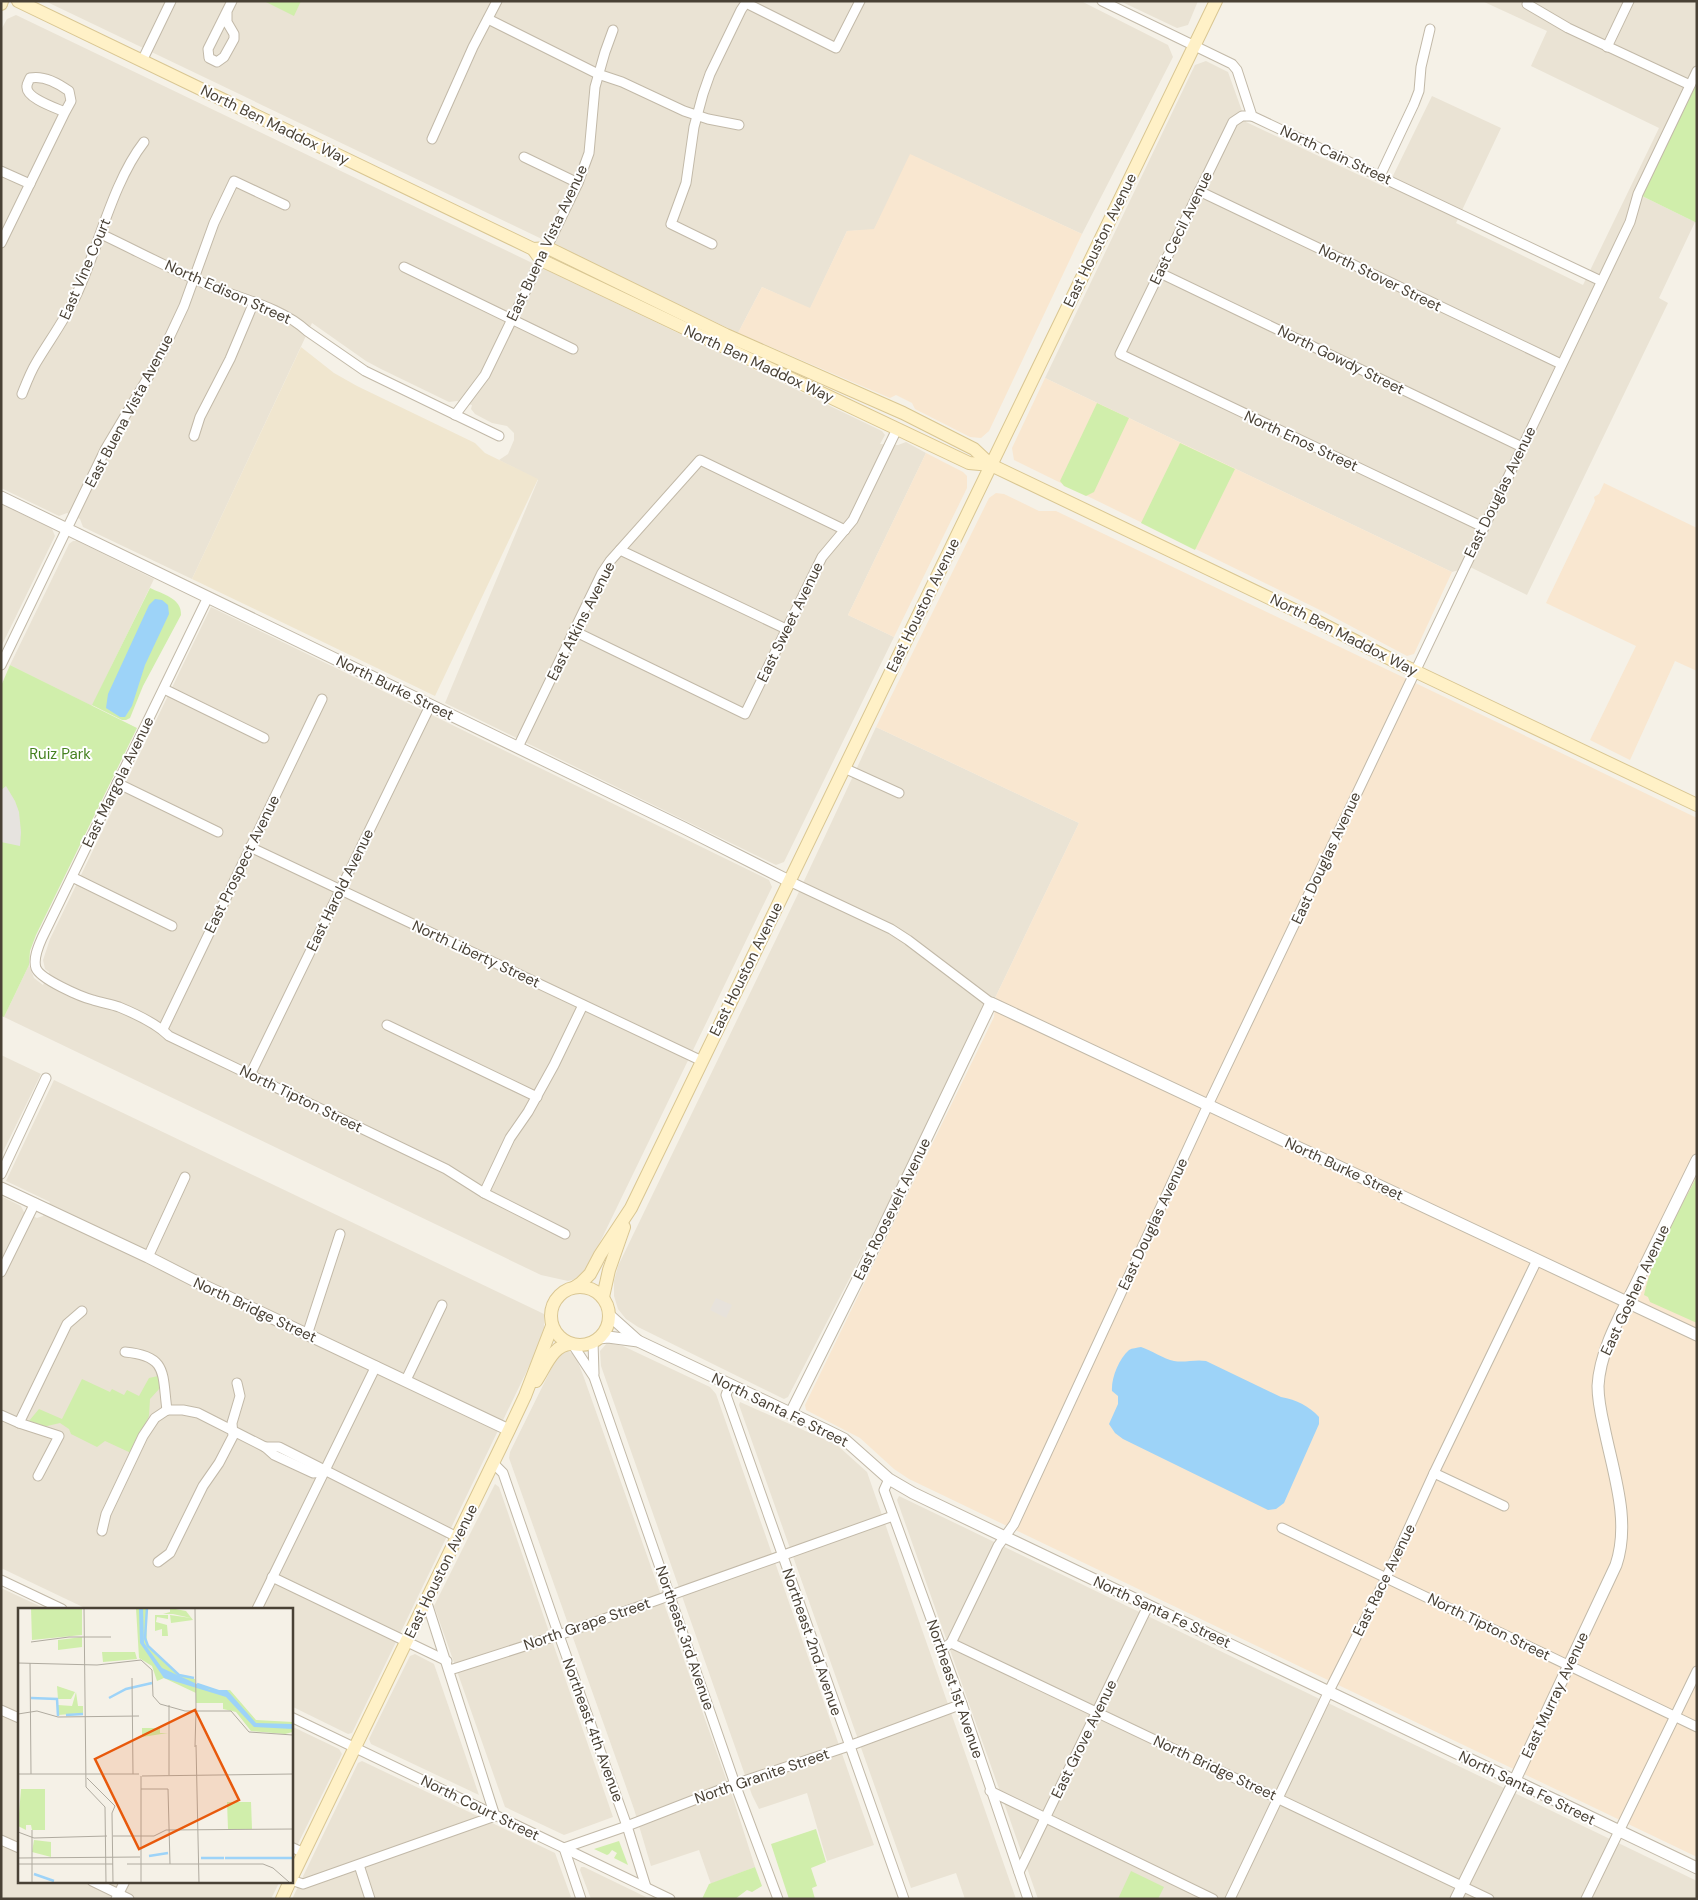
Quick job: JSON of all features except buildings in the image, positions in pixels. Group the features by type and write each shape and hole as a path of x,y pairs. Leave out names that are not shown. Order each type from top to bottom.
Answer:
{"main road":[{"name":"North Ben Maddox Way","path":"18,1 533,249 542,260 726,349 969,463 991,465"},
{"name":"East Houston Avenue","path":"603,1298 609,1270 631,1208 1216,1"},
{"name":"North Ben Maddox Way","path":"533,249 548,248 726,334 903,412 974,449 991,465 1308,616 1415,671 1697,805"},
{"name":"East Houston Avenue","path":"575,1287 590,1274 600,1255 631,1208"},
{"path":"575,1287 591,1288 603,1298 608,1306 608,1324 596,1340 583,1345 572,1344 556,1334 550,1316 556,1298 564,1291 575,1287"},
{"name":"East Houston Avenue","path":"292,1878 510,1430 526,1396 552,1326"},
{"name":"East Houston Avenue","path":"526,1396 557,1349 564,1344 572,1344"},
{"name":"East Houston Avenue","path":"282,1899 290,1882"}],"street":[{"path":"142,61 171,1"},
{"path":"227,11 227,22 234,34 234,39 224,57 217,62 209,58 208,49 227,11 232,1"},
{"path":"432,139 452,90 497,1"},
{"path":"712,244 670,224 686,183 697,116 710,74 741,10 746,2 836,48 860,1"},
{"path":"1102,1 1228,61 1235,67 1252,116"},
{"path":"1607,47 1629,1"},
{"path":"1528,3 1568,28 1690,85"},
{"path":"488,19 598,74 622,82 697,116 739,125"},
{"path":"1380,176 1416,98 1430,28"},
{"name":"East Buena Vista Avenue","path":"455,415 485,375 578,183 588,153 595,87 613,30"},
{"name":"East Douglas Avenue","path":"951,1643 998,1546 1014,1524 1208,1106 1630,222 1638,194 1697,71"},
{"path":"1,243 71,101 69,91 60,85 38,76 30,78 27,86 28,92 32,97 65,112"},
{"name":"East Cecil Avenue","path":"1120,354 1233,122 1242,116 1252,116"},
{"name":"North Cain Street","path":"1252,116 1601,281"},
{"name":"East Vine Court","path":"22,394 35,364 57,332 75,298 131,162 144,142"},
{"path":"524,157 578,183"},
{"path":"1,170 30,184"},
{"name":"East Buena Vista Avenue","path":"1,665 106,448 153,369 169,338 214,223 234,181 285,205"},
{"name":"North Stover Street","path":"1199,191 1561,364"},
{"name":"North Edison Street","path":"101,234 194,278 254,302 299,324 307,332 365,371 499,436"},
{"path":"404,267 573,349"},
{"name":"North Gowdy Street","path":"1160,273 1522,447"},
{"path":"194,436 200,417 230,359 254,302"},
{"name":"North Enos Street","path":"1120,354 1483,527"},
{"name":"East Sweet Avenue","path":"574,631 745,714 822,557 853,520 897,429"},
{"name":"East Atkins Avenue","path":"518,747 602,573 610,561 700,460 845,530"},
{"name":"North Burke Street","path":"1,496 789,881"},
{"path":"620,550 786,629"},
{"name":"East Margola Avenue","path":"36,969 35,960 38,949 208,596"},
{"path":"1,642 10,646"},
{"path":"164,689 264,738"},
{"name":"East Prospect Avenue","path":"163,1029 322,699"},
{"name":"East Harold Avenue","path":"250,1075 430,706"},
{"path":"844,768 899,793"},
{"path":"117,783 218,832"},
{"name":"North Liberty Street","path":"250,847 702,1061"},
{"path":"72,877 172,926"},
{"path":"789,881 890,929 908,940 991,1003"},
{"name":"North Tipton Street","path":"36,969 45,978 92,1000 118,1007 163,1029 169,1036 446,1169 484,1193 565,1234"},
{"name":"North Burke Street","path":"991,1003 1697,1335"},
{"name":"East Roosevelt Avenue","path":"791,1413 877,1241 991,1003"},
{"path":"484,1193 510,1138 537,1096 583,1005"},
{"path":"387,1025 537,1096"},
{"path":"1,1174 46,1078"},
{"name":"East Goshen Avenue","path":"1616,1484 1600,1411 1598,1387 1601,1363 1627,1303 1697,1160"},
{"path":"148,1257 185,1177"},
{"name":"North Bridge Street","path":"1,1188 510,1430"},
{"path":"1,1272 35,1204"},
{"path":"307,1335 340,1234"},
{"name":"East Race Avenue","path":"1230,1899 1329,1691 1386,1578 1434,1473 1537,1260"},
{"path":"406,1380 442,1305"},
{"path":"19,1423 67,1324 82,1312"},
{"name":"North Santa Fe Street","path":"609,1315 638,1341 844,1439 889,1479 1004,1538 1329,1691 1514,1782 1697,1868"},
{"name":"North Santa Fe Street","path":"596,1340 608,1337 638,1341"},
{"name":"Northeast 3rd Avenue","path":"596,1340 592,1356 594,1377 735,1784 778,1899"},
{"name":"Northeast 3rd Avenue","path":"572,1344 594,1377"},
{"path":"124,1352 143,1354 155,1361 162,1371 167,1410"},
{"path":"257,1608 376,1366"},
{"path":"158,1562 170,1553 203,1486 233,1436 232,1423 240,1396 237,1383"},
{"name":"Northeast 2nd Avenue","path":"730,1384 726,1395 904,1899"},
{"path":"102,1531 106,1514 143,1436 155,1418 167,1410 183,1410 198,1414 232,1430 265,1447 274,1455 313,1473 324,1472 458,1537"},
{"path":"1,1415 59,1436 38,1476"},
{"name":"Northeast 4th Avenue","path":"493,1463 504,1473 627,1826 646,1887"},
{"path":"1434,1473 1504,1506"},
{"name":"Northeast 1st Avenue","path":"889,1479 884,1490 962,1704 1026,1898"},
{"name":"East Murray Avenue","path":"1456,1899 1514,1782 1622,1550 1623,1517 1616,1484"},
{"name":"North Grape Street","path":"448,1666 559,1635 893,1516"},
{"name":"North Tipton Street","path":"1282,1528 1697,1727"},
{"path":"272,1577 408,1641 448,1666"},
{"path":"1,1580 60,1608"},
{"path":"292,1880 303,1884 496,1816 427,1603"},
{"name":"East Grove Avenue","path":"1019,1872 1148,1606"},
{"path":"942,1649 951,1643"},
{"name":"North Bridge Street","path":"951,1643 1489,1899"},
{"path":"1586,1899 1697,1671"},
{"name":"North Granite Street","path":"564,1848 735,1784 849,1746 962,1704"},
{"path":"1,1710 18,1718"},
{"name":"North Court Street","path":"292,1717 670,1899"},
{"path":"990,1791 1213,1899"},
{"path":"1,1840 18,1848"},
{"path":"292,1847 304,1853"},
{"path":"564,1848 581,1899"},
{"path":"359,1865 370,1899"},
{"path":"94,1882 118,1896 129,1899"},
{"path":"118,1896 125,1882"}],"shaded area":[{"path":"45,1 1081,1 1168,45 1173,57 1082,234 911,155 874,230 847,231 810,309 762,287 738,333"},
{"path":"1120,1 1198,1 1188,25 1177,28"},
{"path":"1482,1 1697,1 1697,83 1642,196 1695,222 1659,298 1668,303 1527,595 1470,567 1452,572 1045,378 1195,65 1206,61 1228,72 1246,122 1387,188 1432,96 1501,128 1456,223 1583,285 1659,128 1531,66 1547,31"},
{"path":"16,15 882,431 885,435 880,444 898,445 906,442 926,453 848,615 894,637 784,862 776,865 445,703 538,480 499,460 508,454 514,440 514,433 507,426 492,423 475,414 471,409 472,405 457,401 449,402 381,369 366,361 312,323 192,579 83,527 80,519 67,513 59,516 1,488 1,30 7,19"},
{"path":"910,154 1082,234 989,431 981,438 970,437 915,409 912,403 896,395 890,398 738,333 762,287 810,308 847,231 874,229"},
{"path":"301,347 334,373 357,386 475,443 485,453 538,479 435,696 192,579"},
{"path":"1045,378 1452,572 1414,654 1407,656 1326,613 1014,460 1012,448"},
{"path":"926,453 963,472 967,476 967,488 894,637 848,615"},
{"path":"1604,483 1697,528 1697,671 1675,661 1630,760 1590,740 1636,646 1546,603 1595,501 1594,497 1599,494"},
{"path":"996,493 1004,494 1039,511 1056,511 1697,818 1697,1857 909,1479 894,1469 860,1438 806,1410 805,1405 994,1017 996,996 1079,823 876,727 989,498"},
{"path":"1,504 52,529 55,536 1,647"},
{"path":"77,541 154,579 92,706 10,665 69,544"},
{"path":"211,607 769,880 772,887 588,1267 576,1279 568,1281 541,1275 4,1017 29,965 34,978 43,985 49,972 45,969 43,960 50,939"},
{"path":"876,727 1079,823 996,996 788,1397 784,1399 638,1327 626,1319 618,1309 614,1296 614,1281 618,1266 796,898"},
{"path":"6,786 19,812 20,846 1,842 1,790"},
{"path":"1,1055 41,1074 1,1156"},
{"path":"54,1080 544,1314 544,1328 535,1354 352,1733 348,1734 292,1706 292,1608 85,1608 1,1568 1,1196 21,1206 24,1212 37,1218 43,1216 50,1202 6,1181"},
{"path":"716,1298 732,1305 726,1318 710,1310"},
{"path":"607,1343 623,1346 710,1387 716,1394 874,1845 827,1861 807,1793 759,1809 752,1795 601,1366 600,1351"},
{"path":"567,1351 572,1353 577,1360 583,1375 734,1801 755,1867 711,1884 699,1850 651,1866 634,1809 509,1458 510,1452 557,1357"},
{"path":"740,1402 837,1445 867,1472 1016,1899 965,1899 956,1873 911,1888 739,1405"},
{"path":"495,1484 499,1487 613,1817 564,1835 505,1807 434,1606"},
{"path":"899,1496 1697,1881 1697,1899 1038,1899 897,1500"},
{"path":"1,1588 44,1608 18,1608 18,1882 280,1882 271,1899 1,1899"},
{"path":"415,1654 434,1664 479,1795 371,1744 369,1739 410,1656"},
{"path":"292,1726 339,1749 342,1754 292,1856"},
{"path":"362,1761 555,1853 571,1897 567,1899 292,1899 358,1763"},
{"path":"581,1867 650,1899 591,1899 580,1870"}],"green space":[{"path":"264,1 301,1 294,16"},
{"path":"1697,83 1697,223 1642,196"},
{"path":"1097,403 1129,418 1094,492 1086,496 1064,486 1060,481"},
{"path":"1180,443 1235,469 1195,550 1141,523"},
{"path":"150,588 175,601 178,604 181,615 143,686 130,718 122,720 92,705"},
{"name":"Ruiz Park","path":"10,665 137,728 36,935 30,951 29,965 4,1017 1,1016 1,686"},
{"path":"1697,1176 1697,1323 1650,1302 1648,1297 1644,1295 1653,1264"},
{"path":"158,1376 160,1388 150,1399 149,1416 131,1453 105,1441 97,1447 71,1434 69,1429 60,1423 43,1427 29,1421 39,1409 62,1419 82,1379 110,1392 112,1389 124,1395 127,1390 139,1396 149,1378"},
{"path":"816,1829 826,1862 811,1868 817,1886 812,1888 815,1899 789,1899 771,1844"},
{"path":"619,1841 628,1865 614,1858 617,1853 612,1850 607,1855 594,1849"},
{"path":"755,1867 762,1886 752,1892 747,1890 735,1899 702,1899 709,1884"},
{"path":"1131,1871 1164,1887 1158,1899 1118,1899"}],"water":[{"path":"155,599 162,600 168,605 169,614 145,665 132,706 125,717 120,717 106,708 108,694 149,605"},
{"path":"1141,1347 1174,1361 1206,1361 1281,1397 1302,1404 1319,1417 1319,1424 1284,1503 1276,1509 1268,1510 1123,1439 1115,1433 1109,1424 1118,1404 1118,1396 1112,1391 1114,1375 1122,1358 1129,1350"}]}
